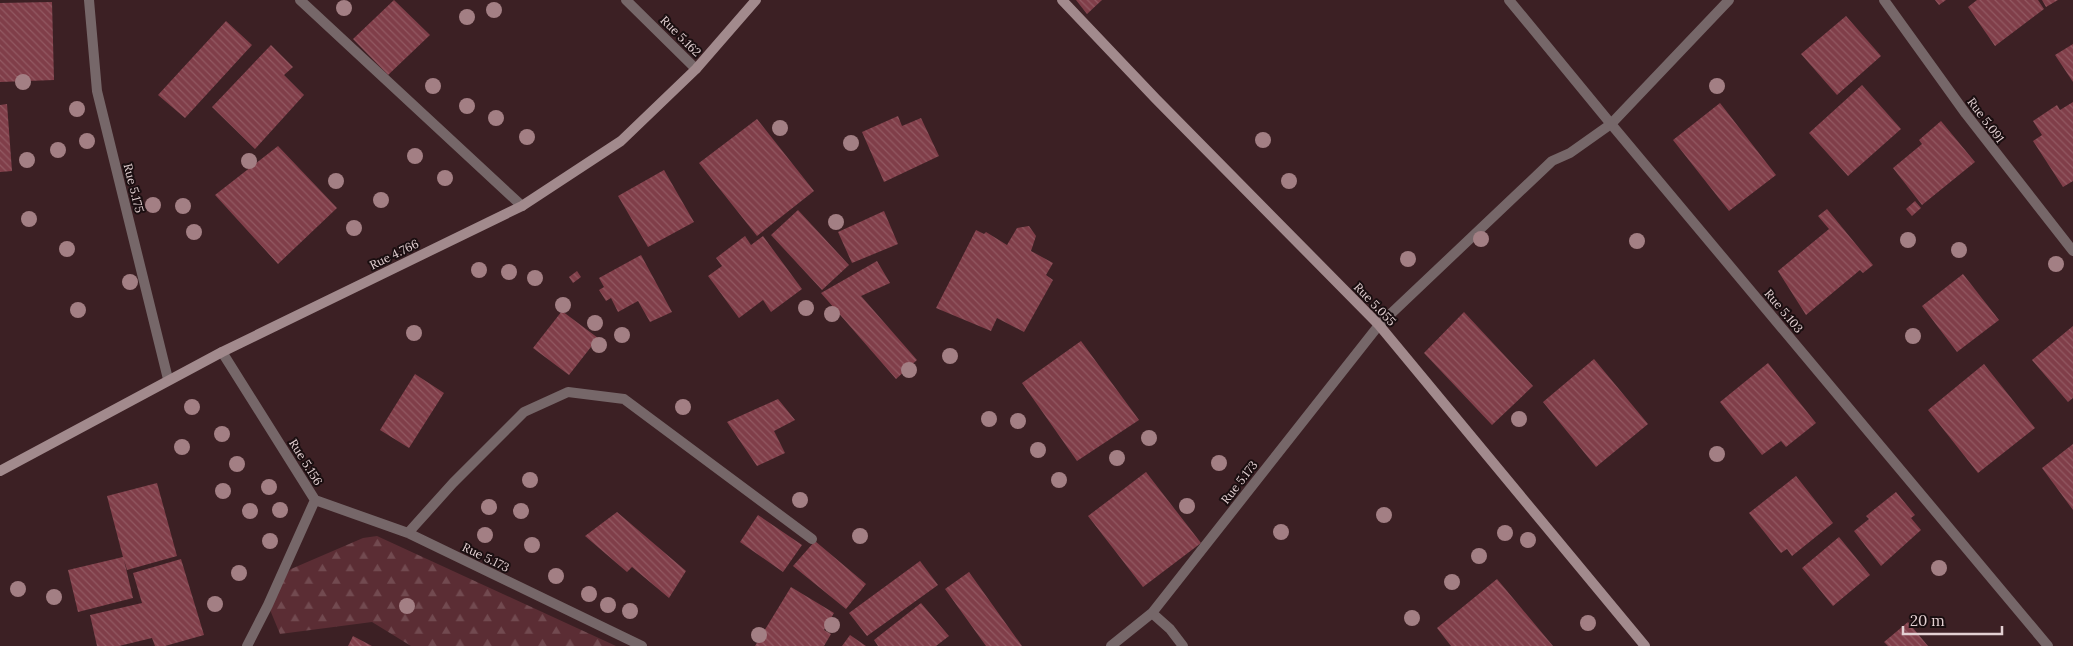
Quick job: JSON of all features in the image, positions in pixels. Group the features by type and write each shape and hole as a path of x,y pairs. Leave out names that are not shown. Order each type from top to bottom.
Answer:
{"street":[{"name":"Rue 5.175","path":"88,0 97,91 168,379"},
{"path":"300,0 522,206"},
{"name":"Rue 5.162","path":"626,0 696,69"},
{"name":"Rue 4.766","path":"0,471 168,379 522,206 620,142 696,69 756,0"},
{"name":"Rue 5.055","path":"1062,0 1156,99 1379,325 1645,646"},
{"name":"Rue 5.103","path":"1509,0 2048,646"},
{"path":"1611,124 1729,0"},
{"name":"Rue 5.091","path":"1884,0 1966,114 2073,251"},
{"name":"Rue 5.173","path":"1111,646 1152,613 1379,325 1552,161 1570,153 1611,124"},
{"name":"Rue 5.156","path":"222,352 315,500 268,605 247,646"},
{"path":"408,533 453,483 524,412 568,392 624,399 812,540"},
{"name":"Rue 5.173","path":"315,500 408,533 642,646"},
{"path":"1152,613 1170,629 1184,646"}],"green space":[{"path":"377,536 616,646 411,646 372,622 280,634 268,605 281,578 291,569 363,538"}],"building":[{"path":"394,0 430,35 388,75 353,39"},
{"path":"1076,0 1102,0 1087,14"},
{"path":"1935,0 1946,0 1939,5"},
{"path":"1977,0 2038,0 2044,9 1995,46 1968,7"},
{"path":"2042,0 2058,0 2046,7"},
{"path":"52,2 54,80 0,82 0,3"},
{"path":"1846,16 1881,56 1837,95 1801,54"},
{"path":"226,21 252,45 185,118 158,95"},
{"path":"2073,44 2073,82 2055,55"},
{"path":"271,45 293,67 284,75 304,95 255,149 212,107"},
{"path":"1862,85 1901,129 1848,176 1809,133"},
{"path":"2073,102 2073,181 2063,187 2033,141 2042,135 2033,121 2057,105 2060,110"},
{"path":"1720,103 1776,175 1729,211 1673,140"},
{"path":"7,104 12,171 0,172 0,105"},
{"path":"898,116 902,126 921,118 939,156 884,182 862,132"},
{"path":"757,119 814,191 757,236 699,163"},
{"path":"1941,121 1975,162 1922,205 1893,168 1922,144 1919,140"},
{"path":"278,146 337,208 278,264 215,195"},
{"path":"664,170 694,222 648,247 618,196"},
{"path":"1915,201 1921,208 1912,216 1906,209"},
{"path":"1827,209 1873,265 1863,273 1860,270 1806,315 1778,271 1829,229 1818,216"},
{"path":"798,210 849,265 822,290 771,235"},
{"path":"884,211 898,244 852,263 838,232"},
{"path":"1029,226 1036,236 1031,251 1053,263 1046,275 1053,280 1024,332 997,318 991,331 936,308 976,230 984,234 986,232 1007,245 1017,228"},
{"path":"745,236 751,245 763,236 802,289 771,312 763,300 739,318 708,276 722,266 716,258"},
{"path":"641,255 672,312 650,322 638,301 618,312 611,298 606,301 599,290 604,287 599,278"},
{"path":"877,261 890,283 861,296 917,360 896,379 821,293"},
{"path":"577,271 581,277 573,283 569,277"},
{"path":"1963,274 1999,320 1957,352 1922,306"},
{"path":"562,311 598,338 569,375 533,348"},
{"path":"1464,312 1533,386 1492,425 1424,353"},
{"path":"2073,326 2073,398 2068,402 2032,360"},
{"path":"1081,341 1139,420 1077,461 1022,383"},
{"path":"1594,359 1648,424 1596,467 1543,402"},
{"path":"1768,363 1816,423 1786,447 1781,441 1762,455 1720,402"},
{"path":"1984,364 2035,428 1978,473 1928,410"},
{"path":"415,374 444,393 409,448 380,430"},
{"path":"778,399 795,420 774,431 785,453 757,466 727,422"},
{"path":"2073,444 2073,510 2042,468"},
{"path":"1146,472 1201,543 1143,587 1088,516"},
{"path":"1796,476 1833,523 1792,556 1787,549 1781,553 1749,513"},
{"path":"157,483 177,556 127,570 124,560 133,598 78,612 68,570 123,557 107,496"},
{"path":"1896,492 1915,515 1911,518 1921,530 1881,566 1854,531 1869,519 1866,516"},
{"path":"617,512 686,571 669,598 632,567 627,572 585,536"},
{"path":"758,515 802,545 783,572 740,542"},
{"path":"1839,537 1870,575 1833,606 1802,568"},
{"path":"815,541 866,584 846,609 793,566"},
{"path":"181,559 204,635 165,646 155,646 152,638 119,646 97,646 90,615 142,603 133,573"},
{"path":"920,561 938,585 867,636 849,613"},
{"path":"969,572 1022,646 986,646 945,589"},
{"path":"1497,579 1553,646 1451,646 1437,628"},
{"path":"791,587 834,613 824,630 831,634 824,646 755,646"},
{"path":"921,603 949,636 936,646 878,646 874,640"},
{"path":"1908,622 1928,646 1888,646 1884,642"},
{"path":"850,635 866,646 842,646"},
{"path":"353,636 372,646 348,646"}]}
